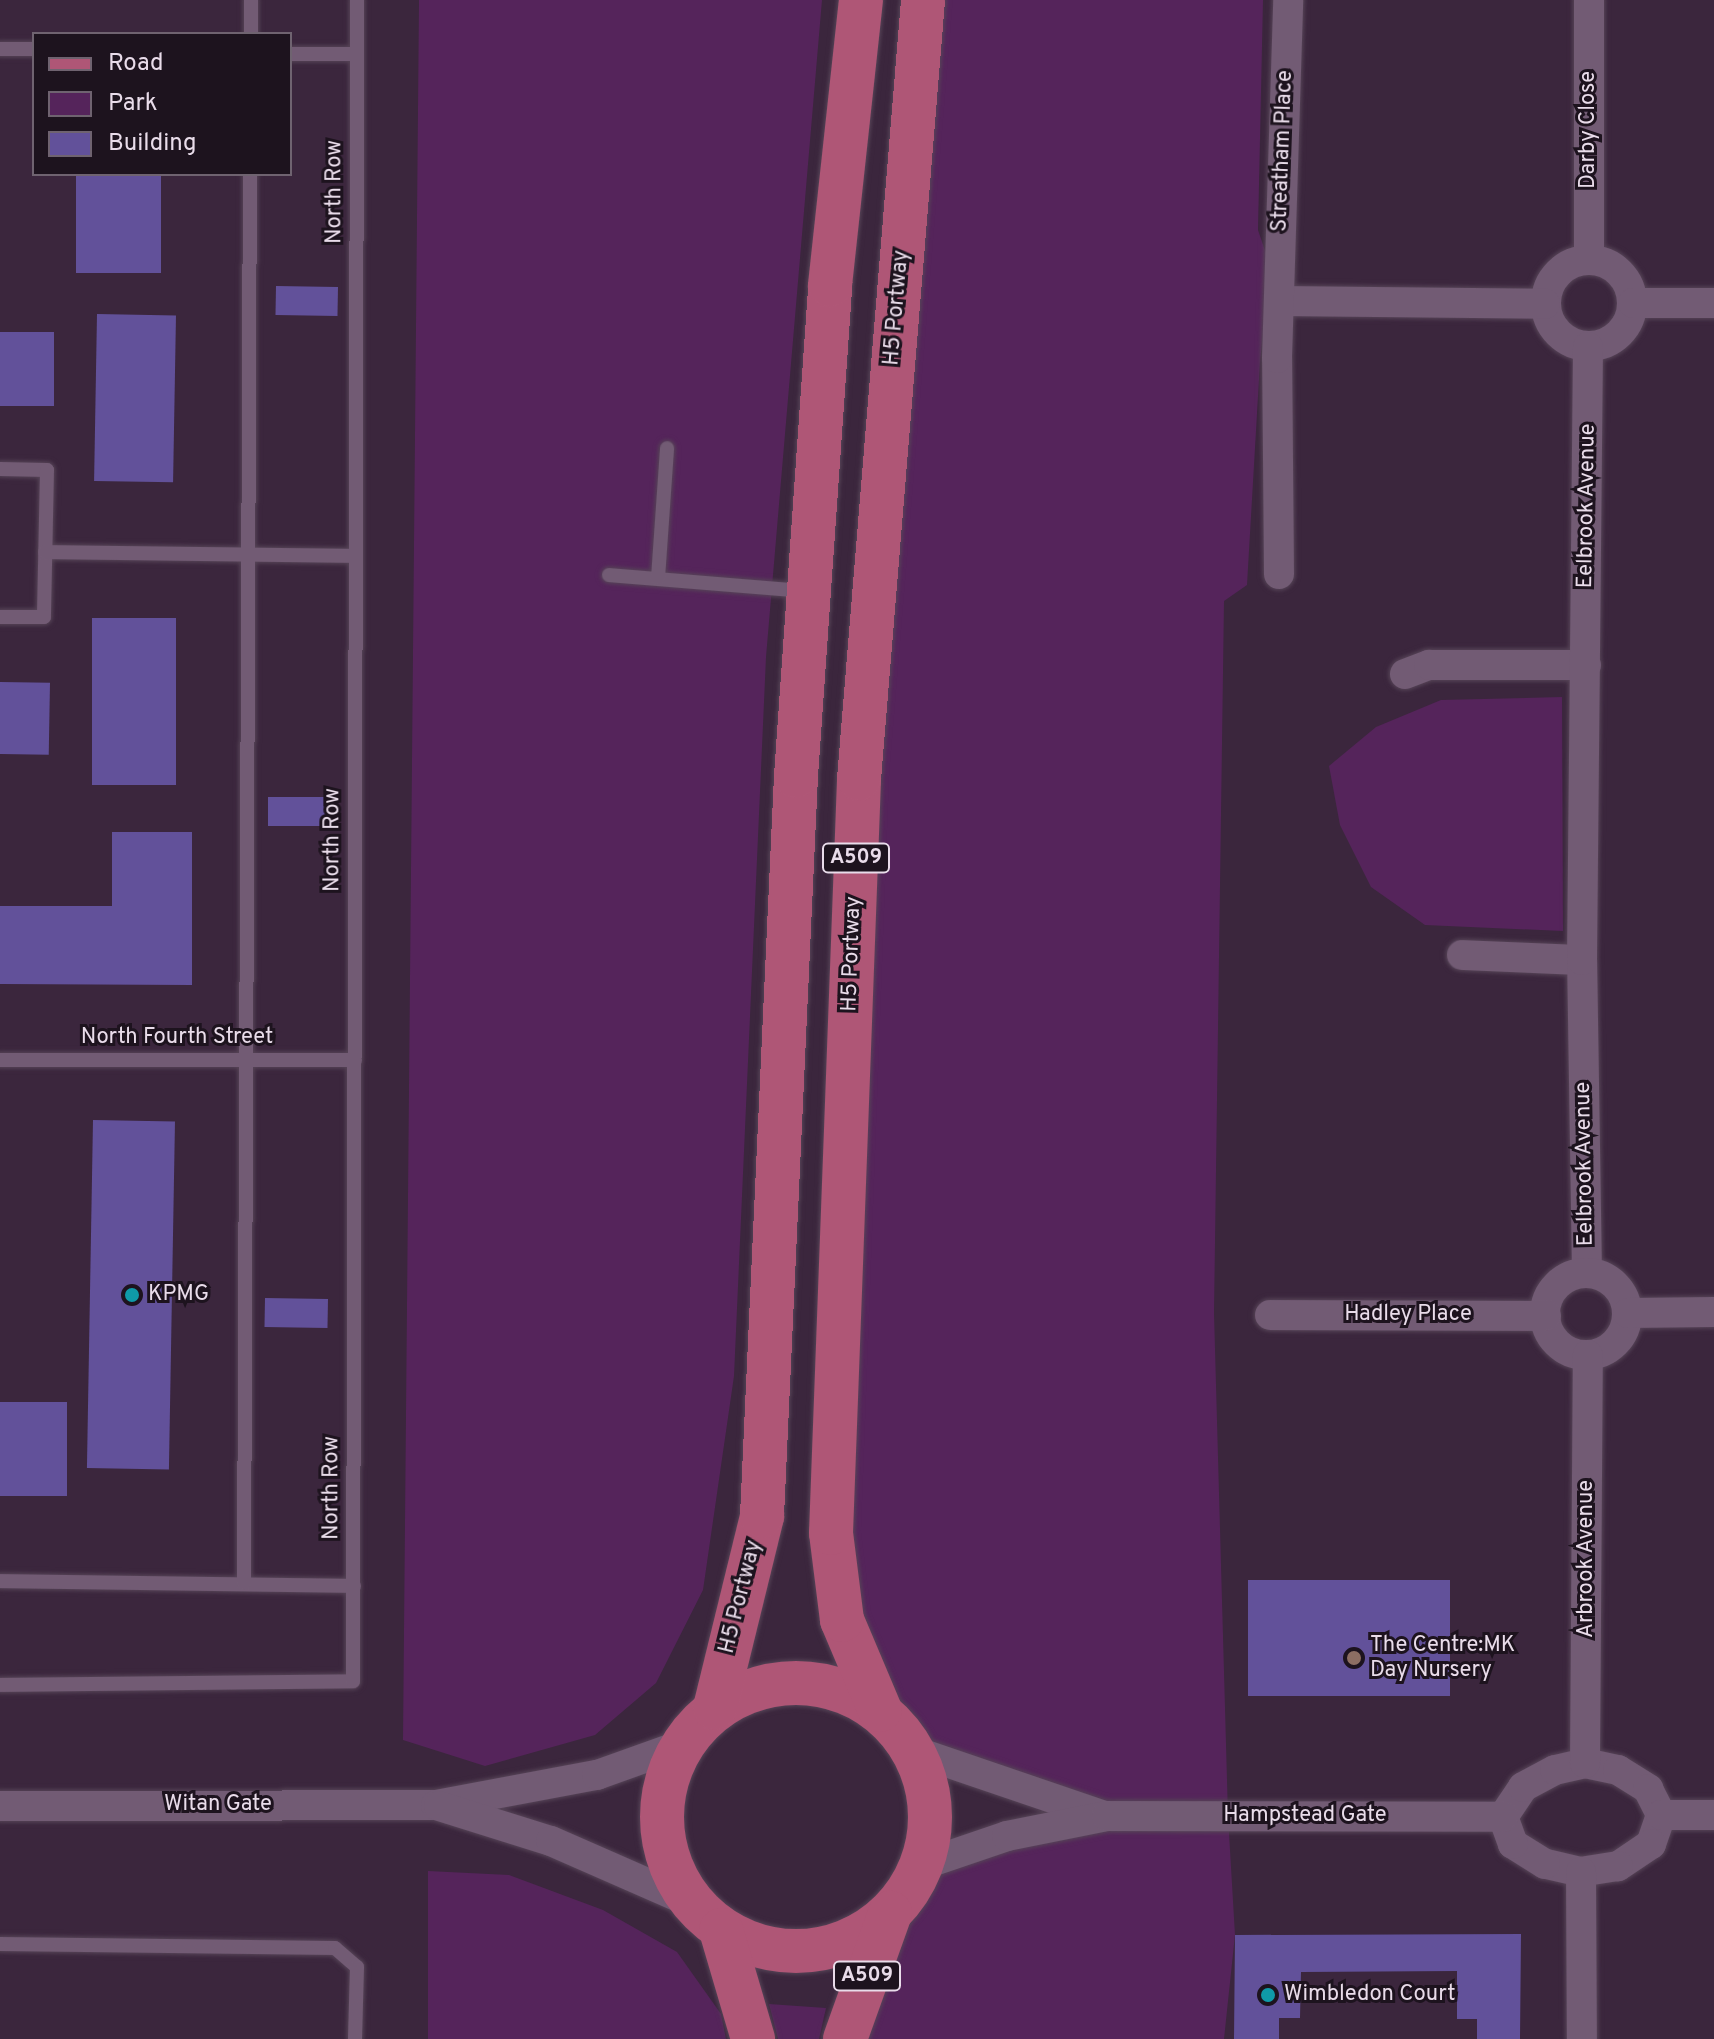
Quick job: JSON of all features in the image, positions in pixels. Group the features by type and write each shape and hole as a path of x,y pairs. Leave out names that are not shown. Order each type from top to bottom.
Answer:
{"main road":[{"name":"H5 Portway","path":"715,1708 762,1516 795,791 808,591 830,285 861,0"},
{"name":"H5 Portway","path":"880,1710 842,1620 831,1533 859,779 923,0"},
{"path":"706,1916 763,1948 808,1951 853,1939 890,1913 909,1891 922,1865 931,1827 928,1787 914,1751 880,1710 841,1689 797,1682 754,1688 715,1708 681,1745 665,1784 661,1825 670,1866 706,1916 753,2039"},
{"name":"A509","path":"845,2039 890,1913"}],"street":[{"name":"Streatham Place","path":"1279,574 1279,301 1288,0"},
{"name":"Darby Close","path":"1589,0 1589,260"},
{"path":"1589,260 1614,268 1631,289 1633,303 1625,329 1603,345 1588,347 1563,339 1554,330 1545,304 1547,291 1563,268 1589,260"},
{"path":"1279,301 1545,304"},
{"path":"1633,303 1714,303"},
{"name":"Eelbrook Avenue","path":"1587,1273 1582,960 1588,347"},
{"path":"1405,674 1429,665 1586,665"},
{"path":"1462,955 1582,960"},
{"path":"1587,1273 1599,1275 1620,1290 1628,1313 1626,1325 1612,1346 1588,1355 1564,1348 1554,1339 1546,1316 1553,1291 1574,1275 1587,1273"},
{"path":"1628,1313 1714,1312"},
{"name":"Hadley Place","path":"1270,1315 1546,1316"},
{"name":"Arbrook Avenue","path":"1585,1763 1588,1355"},
{"name":"Witan Gate","path":"0,1806 436,1805 597,1775 681,1745"},
{"name":"Hampstead Gate","path":"914,1751 1107,1816"},
{"path":"1585,1763 1618,1770 1648,1789 1661,1815 1651,1844 1618,1866 1581,1872 1545,1864 1513,1844 1503,1817 1523,1787 1555,1770 1585,1763"},
{"name":"Witan Gate","path":"436,1805 551,1841 706,1916"},
{"path":"1661,1815 1714,1815"},
{"name":"Hampstead Gate","path":"922,1865 1007,1836 1107,1816 1503,1817"},
{"path":"1581,1872 1582,2039"}],"lane":[{"path":"251,0 251,32"},
{"name":"North Row","path":"0,1685 353,1681 357,0"},
{"path":"0,49 32,49"},
{"path":"292,54 357,54"},
{"path":"244,1583 250,176"},
{"path":"658,578 667,448"},
{"path":"0,469 47,470 44,617 0,617"},
{"path":"45,552 356,556"},
{"path":"609,575 808,591"},
{"name":"North Fourth Street","path":"0,1060 355,1060"},
{"path":"0,1581 354,1586"},
{"path":"0,1944 335,1948 357,1967 355,2039"}],"green space":[{"path":"419,0 822,0 766,657 734,1376 703,1590 656,1683 595,1735 485,1766 403,1740"},
{"path":"940,0 1263,0 1258,230 1270,265 1260,362 1247,585 1224,601 1214,1313 1228,1816 1235,1935 1224,2039 845,2039 890,1913 909,1891 922,1865 1104,1817 914,1751 880,1710 842,1620 857,815"},
{"path":"1562,697 1563,931 1425,925 1371,887 1340,825 1329,766 1376,727 1441,700"},
{"path":"428,1871 509,1875 603,1910 677,1952 721,2014 726,2039 428,2039"},
{"path":"769,2004 826,2008 819,2039 778,2039"}],"building":[{"path":"76,176 161,176 161,273 76,273"},
{"path":"276,286 338,287 337,316 275,315"},
{"path":"97,314 176,315 173,482 94,481"},
{"path":"0,332 54,332 54,406 0,406"},
{"path":"92,618 176,618 176,785 92,785"},
{"path":"0,682 50,683 49,755 0,754"},
{"path":"268,797 330,797 330,826 268,826"},
{"path":"112,832 192,832 192,985 0,984 0,906 112,906"},
{"name":"KPMG","path":"93,1120 175,1121 169,1469 87,1468"},
{"path":"265,1298 328,1299 327,1328 264,1327"},
{"path":"0,1402 67,1402 67,1496 0,1496"},
{"path":"1248,1580 1450,1580 1450,1696 1248,1696"},
{"name":"Wimbledon Court","path":"1521,1934 1520,2039 1477,2039 1477,2019 1457,2019 1457,1971 1301,1972 1300,2018 1279,2018 1279,2039 1234,2039 1235,1935"}],"place":[{"name":"KPMG","path":"132,1295"},
{"name":"The Centre:MK Day Nursery","path":"1354,1658"},
{"name":"Wimbledon Court","path":"1268,1995"}]}
